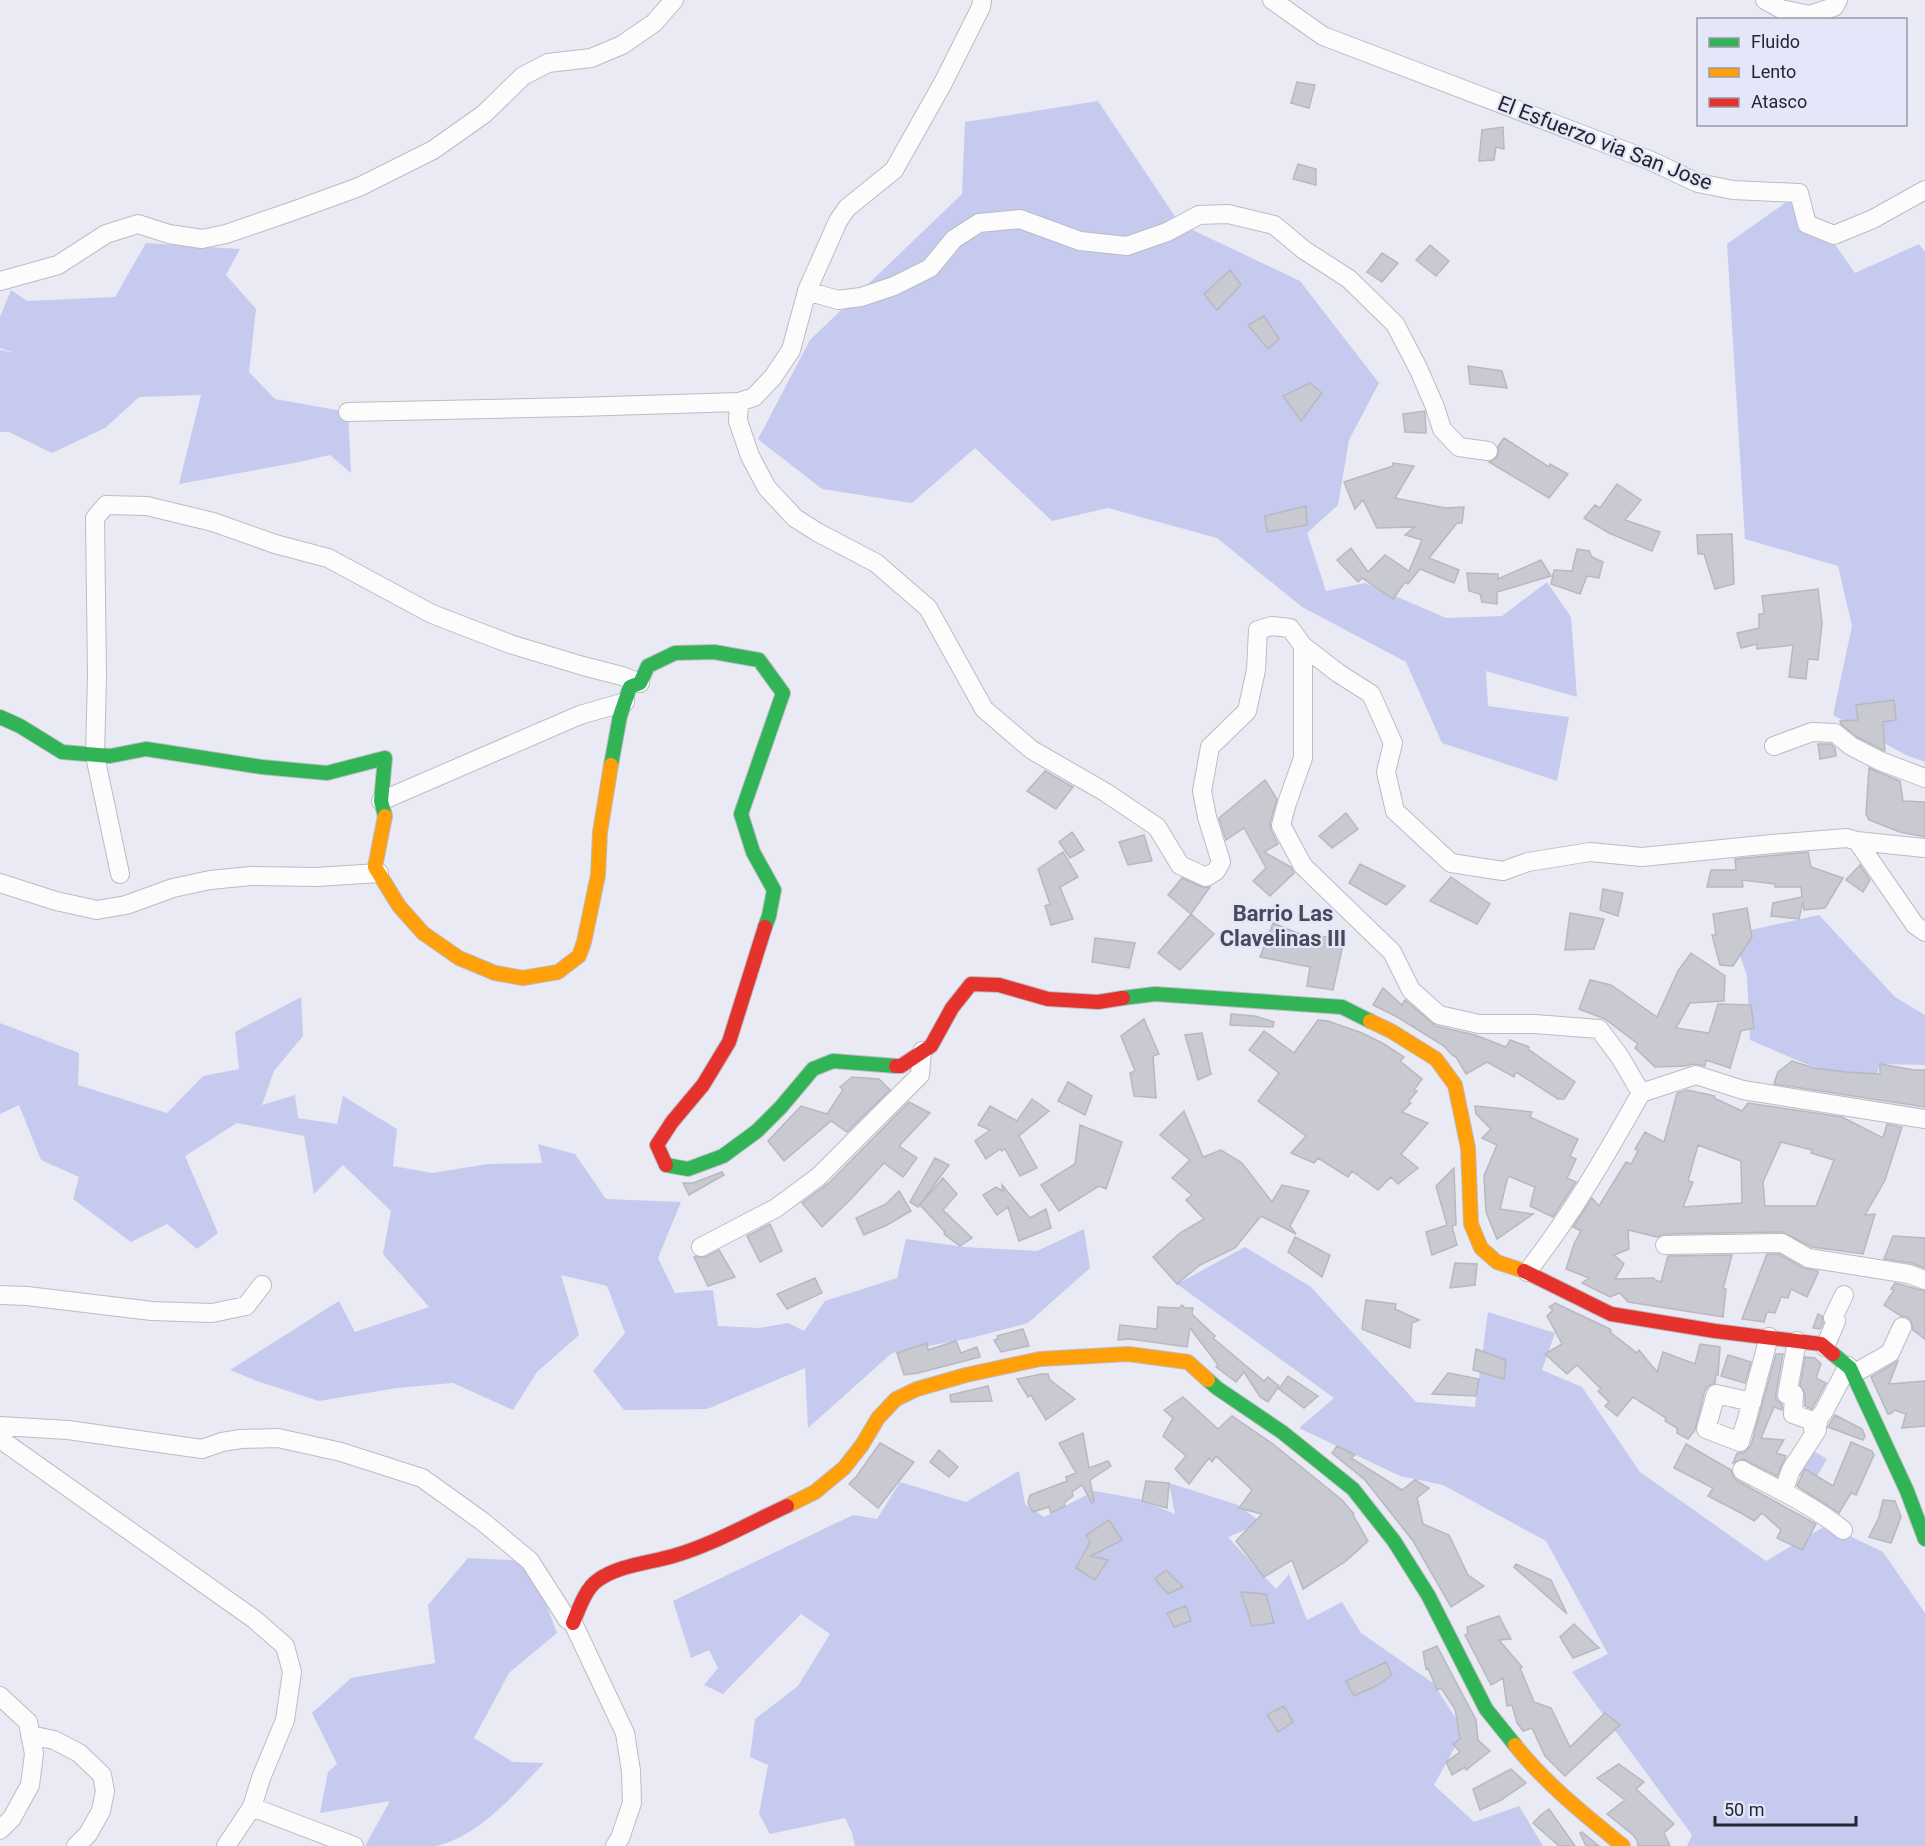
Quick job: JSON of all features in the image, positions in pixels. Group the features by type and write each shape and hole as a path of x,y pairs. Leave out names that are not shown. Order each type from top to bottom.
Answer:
{"street":[{"path":"0,281 58,265 106,234 138,224 169,234 202,240 293,212 359,187 433,150 484,114 523,76 548,63 591,58 622,45 654,23 674,0"},
{"path":"348,412 577,408 739,402 754,397 773,376 791,350 807,291 838,221 847,208 894,170 944,81 981,7 982,0"},
{"name":"El Esfuerzo via San Jose","path":"1272,0 1323,36 1649,160 1698,183 1734,190 1798,193 1807,224 1834,235 1874,219 1925,190"},
{"path":"1765,0 1781,9 1809,15 1834,7 1838,0"},
{"path":"807,291 838,300 861,297 894,286 930,268 954,238 979,223 1020,219 1080,241 1127,246 1167,232 1199,215 1228,214 1274,225 1304,250 1349,279 1395,324 1418,368 1442,429 1459,447 1488,452"},
{"path":"739,402 738,421 750,456 767,488 795,518 876,563 928,608 984,709 1032,750 1105,792 1156,827 1180,865 1206,877 1216,871 1221,862 1207,817 1202,791 1210,747 1247,711 1256,670 1258,630 1272,626 1290,627 1303,646 1338,673 1371,694 1393,743 1386,772 1395,811 1451,863 1503,871 1528,862 1590,852 1642,857 1847,838 1925,848"},
{"path":"120,874 94,756 97,676 95,518 106,505 147,506 213,522 275,544 328,558 432,614 510,644 640,682"},
{"path":"1303,646 1303,758 1281,825 1303,866 1392,952 1411,990 1440,1015 1479,1024 1535,1024 1599,1029 1620,1057 1641,1093"},
{"path":"0,717 20,726 62,752 94,756 111,756 146,749 262,767 327,773 385,758 381,801 385,816 375,867 399,906 423,933 459,958 495,973 522,978 558,972 579,956 598,875 605,792 620,716 630,687 640,682 648,666 675,653 714,652 759,660 783,693 741,814 753,852 774,890 769,916 756,951 729,1042 703,1085 672,1122 657,1145 666,1165 688,1169 723,1156 757,1131 813,1069 833,1061 901,1066 931,1046 952,1008 971,984 999,984 1048,999 1098,1002 1155,994 1342,1007 1390,1031 1436,1059 1455,1085 1468,1148 1472,1224 1481,1248 1497,1262 1527,1272 1611,1314 1715,1331 1821,1344 1851,1370 1907,1491 1925,1539"},
{"path":"381,801 580,715 625,702"},
{"path":"1774,746 1812,732 1834,733 1851,746 1880,761 1925,778"},
{"path":"1857,841 1915,925 1925,932"},
{"path":"0,883 56,901 97,910 126,905 173,888 210,879 379,873"},
{"path":"701,1247 776,1208 818,1177 920,1075 922,1051"},
{"path":"1527,1272 1549,1244 1586,1188 1641,1093 1696,1075 1743,1090 1925,1119"},
{"path":"1665,1245 1782,1243 1808,1258 1909,1274 1925,1280"},
{"path":"0,1294 152,1311 212,1313 246,1306 262,1286"},
{"path":"1825,1347 1836,1321 1833,1318 1844,1295"},
{"path":"1783,1492 1791,1470 1817,1430 1813,1429 1820,1416 1851,1370 1890,1353 1902,1327"},
{"path":"1752,1402 1768,1337"},
{"path":"1797,1341 1786,1395 1794,1394 1793,1414 1818,1423"},
{"path":"573,1623 582,1600 597,1580 631,1565 673,1556 717,1539 815,1492 844,1468 862,1445 878,1418 896,1399 917,1389 966,1375 1040,1359 1128,1354 1188,1362 1217,1388 1282,1432 1353,1489 1394,1541 1428,1595 1486,1709 1526,1758 1585,1815 1623,1846"},
{"path":"0,1426 68,1430 202,1449 222,1442 241,1439 278,1438 341,1452 422,1478 482,1521 530,1561 567,1619 573,1623 624,1733 626,1742 631,1771 632,1803 615,1846"},
{"path":"0,1439 254,1619 285,1646 292,1672 285,1720 252,1806 226,1846"},
{"path":"1747,1473 1783,1492 1844,1530"},
{"path":"0,1696 28,1722 34,1754 30,1785 12,1818 0,1830"},
{"path":"30,1735 54,1740 79,1752 102,1775 105,1791 101,1810 88,1834 76,1846"},
{"path":"252,1806 354,1846"}],"shaded area":[{"path":"1098,101 1180,224 1300,281 1379,383 1349,440 1338,505 1307,533 1326,591 1365,583 1446,618 1502,616 1547,582 1571,617 1577,697 1486,671 1488,706 1569,717 1557,781 1442,743 1406,662 1302,607 1217,538 1108,508 1052,521 975,448 912,503 822,489 758,439 810,340 962,194 965,122"},
{"path":"1799,193 1855,273 1919,244 1925,252 1925,762 1906,755 1833,715 1852,626 1838,566 1745,539 1727,244"},
{"path":"146,243 240,249 226,275 256,309 249,372 275,399 348,412 351,473 330,455 179,484 201,395 139,397 105,428 52,453 9,432 0,432 0,350 15,353 0,348 0,317 11,290 27,301 115,297"},
{"path":"1819,915 1895,997 1925,1015 1925,1065 1880,1064 1875,1079 1845,1075 1811,1066 1750,1040 1747,976 1733,934"},
{"path":"301,997 303,1036 274,1071 262,1105 295,1095 298,1118 337,1124 343,1096 397,1129 393,1166 432,1173 488,1164 542,1163 538,1144 575,1154 606,1199 681,1202 658,1258 675,1293 713,1290 718,1326 759,1328 788,1323 804,1331 825,1301 897,1278 906,1239 965,1247 1037,1251 1084,1229 1090,1268 1028,1323 971,1338 892,1353 808,1428 805,1368 707,1409 624,1410 593,1371 625,1333 607,1286 561,1275 579,1335 537,1372 513,1410 453,1383 397,1388 319,1401 257,1381 230,1370 339,1301 355,1332 429,1307 383,1254 391,1211 343,1165 314,1194 304,1136 237,1123 185,1156 218,1233 197,1249 167,1224 131,1242 73,1199 79,1177 41,1160 19,1105 0,1114 0,1023 79,1053 78,1085 167,1113 203,1076 239,1069 235,1032"},
{"path":"1245,1247 1311,1287 1416,1402 1475,1407 1488,1312 1555,1333 1542,1370 1582,1387 1640,1472 1766,1561 1827,1525 1883,1552 1925,1613 1925,1846 1687,1846 1692,1835 1572,1672 1608,1654 1546,1541 1443,1485 1400,1476 1299,1428 1334,1398 1177,1284"},
{"path":"1805,1446 1827,1459 1813,1483 1791,1470"},
{"path":"1019,1471 1025,1504 1044,1517 1094,1491 1139,1499 1175,1514 1169,1483 1238,1505 1262,1523 1228,1537 1276,1589 1289,1574 1307,1620 1342,1602 1361,1633 1433,1683 1464,1731 1434,1785 1474,1822 1519,1806 1543,1846 855,1846 845,1818 770,1834 759,1814 768,1765 750,1757 755,1719 798,1686 830,1634 801,1614 723,1694 704,1685 718,1668 709,1650 691,1658 673,1601 853,1515 877,1519 900,1482 966,1502"},
{"path":"468,1558 530,1561 557,1633 509,1673 474,1738 513,1762 544,1763 495,1813 466,1834 451,1841 435,1846 365,1846 390,1801 320,1813 328,1772 337,1764 312,1713 351,1678 435,1663 428,1605"}],"building":[{"path":"1297,82 1315,85 1309,108 1291,103"},
{"path":"1503,127 1504,149 1496,147 1494,160 1479,161 1482,130"},
{"path":"1298,164 1316,169 1316,185 1293,179"},
{"path":"1430,245 1449,261 1436,276 1416,260"},
{"path":"1382,253 1398,263 1382,282 1367,272"},
{"path":"1230,270 1241,285 1217,310 1204,294"},
{"path":"1264,316 1279,339 1268,349 1248,325"},
{"path":"1468,366 1502,371 1507,388 1470,384"},
{"path":"1310,383 1322,393 1301,421 1283,396"},
{"path":"1425,411 1426,433 1405,432 1403,414"},
{"path":"1504,438 1549,467 1550,464 1568,474 1549,498 1489,462 1497,457 1498,446"},
{"path":"1393,463 1414,466 1395,498 1445,508 1464,507 1462,523 1457,523 1429,558 1459,570 1454,583 1420,569 1408,584 1405,582 1393,599 1362,578 1358,582 1337,560 1351,548 1368,572 1385,555 1409,571 1422,540 1405,535 1414,527 1377,528 1363,500 1355,509 1344,482 1393,466"},
{"path":"1617,484 1641,500 1625,520 1660,532 1652,551 1609,533 1584,518 1595,505 1600,508"},
{"path":"1306,506 1307,525 1267,532 1265,516"},
{"path":"1732,534 1734,584 1715,589 1704,554 1698,554 1697,535"},
{"path":"1577,549 1589,551 1592,557 1603,562 1599,578 1587,576 1580,594 1551,584 1554,570 1572,571"},
{"path":"1541,560 1551,576 1497,592 1497,604 1482,602 1480,594 1469,591 1467,573 1498,574 1498,579"},
{"path":"1818,589 1822,623 1818,660 1808,659 1806,679 1789,677 1793,645 1757,649 1757,644 1741,648 1737,633 1759,628 1759,614 1764,614 1762,596"},
{"path":"1894,700 1896,720 1883,722 1885,751 1857,737 1841,724 1840,721 1858,720 1856,705"},
{"path":"1818,744 1831,744 1835,748 1836,756 1820,759"},
{"path":"1869,768 1900,781 1903,801 1925,802 1925,837 1900,832 1869,820 1866,814"},
{"path":"1045,771 1073,787 1056,809 1027,791"},
{"path":"1265,780 1277,799 1270,823 1278,844 1264,852 1291,867 1294,873 1270,896 1253,881 1266,868 1244,828 1226,840 1219,818"},
{"path":"1346,813 1358,829 1332,848 1319,836"},
{"path":"1072,832 1084,850 1070,858 1059,842"},
{"path":"1144,835 1152,861 1128,865 1119,842"},
{"path":"1063,852 1078,877 1060,887 1073,919 1051,925 1045,906 1050,904 1038,869"},
{"path":"1808,852 1811,867 1843,878 1825,908 1804,910 1803,902 1799,919 1771,916 1773,903 1802,897 1801,887 1775,887 1775,884 1742,880 1743,887 1707,887 1711,870 1736,870 1735,859"},
{"path":"1360,864 1405,886 1386,905 1349,883"},
{"path":"1860,865 1870,880 1863,892 1846,880"},
{"path":"1451,877 1490,904 1477,924 1430,901"},
{"path":"1182,878 1202,887 1210,887 1191,914 1168,895"},
{"path":"1603,889 1623,893 1618,916 1600,910"},
{"path":"1747,908 1752,937 1733,966 1720,965 1712,935 1716,935 1713,914"},
{"path":"1570,913 1604,919 1594,949 1565,950"},
{"path":"1191,914 1214,934 1180,970 1158,953"},
{"path":"1273,923 1314,940 1315,935 1344,940 1333,990 1307,986 1310,967 1260,957"},
{"path":"1095,938 1135,943 1129,968 1092,962"},
{"path":"1691,953 1725,976 1724,1001 1690,1003 1676,1028 1709,1033 1718,1004 1751,1005 1754,1028 1741,1031 1730,1068 1706,1060 1705,1066 1693,1064 1655,1067 1635,1048 1638,1044 1605,1019 1579,1009 1590,980 1611,985 1657,1017 1678,971"},
{"path":"1383,988 1402,1005 1405,1000 1436,1026 1475,1035 1506,1047 1510,1040 1529,1047 1528,1049 1575,1082 1564,1099 1558,1099 1516,1072 1514,1077 1487,1062 1466,1074 1456,1057 1444,1046 1373,1005"},
{"path":"1231,1014 1255,1016 1274,1022 1273,1027 1230,1025"},
{"path":"1144,1019 1159,1054 1153,1056 1156,1098 1134,1096 1130,1073 1135,1071 1121,1036"},
{"path":"1318,1020 1328,1021 1362,1033 1384,1044 1404,1057 1400,1061 1422,1079 1414,1090 1417,1091 1408,1102 1411,1103 1402,1112 1428,1123 1401,1154 1418,1168 1398,1184 1391,1177 1378,1190 1352,1171 1348,1177 1318,1158 1314,1163 1291,1153 1306,1136 1258,1101 1279,1073 1249,1050 1264,1031 1294,1053"},
{"path":"1202,1033 1211,1074 1198,1080 1185,1035"},
{"path":"1792,1061 1814,1068 1846,1072 1880,1074 1880,1064 1925,1070 1925,1107 1774,1084 1778,1072"},
{"path":"852,1077 879,1079 890,1090 847,1132 831,1121 784,1161 768,1141 801,1106 827,1114 843,1090 840,1087"},
{"path":"1068,1082 1092,1096 1085,1115 1058,1101"},
{"path":"1687,1090 1715,1096 1714,1098 1742,1111 1748,1103 1842,1117 1883,1138 1887,1124 1902,1127 1885,1180 1865,1215 1875,1214 1863,1254 1812,1247 1782,1232 1665,1234 1657,1237 1628,1230 1629,1249 1614,1255 1624,1264 1615,1279 1654,1278 1661,1282 1668,1256 1732,1255 1723,1289 1726,1289 1723,1317 1628,1302 1620,1293 1610,1297 1582,1283 1589,1278 1566,1269 1581,1231 1573,1227 1592,1198 1599,1206 1626,1162 1631,1164 1638,1151 1635,1149 1645,1132 1664,1142 1677,1093","holes":["1781,1142 1812,1150 1811,1153 1834,1160 1816,1206 1765,1206 1763,1182","1698,1145 1741,1161 1742,1203 1683,1207 1693,1182 1688,1181"]},
{"path":"1032,1099 1049,1111 1019,1136 1037,1168 1020,1176 1005,1149 1002,1151 1000,1149 986,1159 975,1141 990,1130 978,1125 990,1106 1017,1121"},
{"path":"909,1102 930,1113 899,1146 917,1158 903,1177 884,1163 822,1227 802,1203 830,1182"},
{"path":"1475,1106 1532,1112 1530,1117 1578,1139 1570,1156 1576,1159 1567,1178 1576,1182 1553,1217 1530,1206 1535,1187 1508,1176 1500,1209 1533,1214 1497,1239 1486,1212 1484,1176 1497,1145 1482,1138 1491,1129 1476,1114"},
{"path":"1184,1111 1203,1157 1221,1150 1242,1163 1272,1202 1282,1185 1309,1191 1290,1226 1296,1234 1261,1216 1235,1248 1200,1265 1177,1284 1153,1257 1180,1233 1204,1219 1186,1200 1192,1195 1172,1178 1190,1160 1160,1135"},
{"path":"1080,1125 1122,1142 1106,1189 1099,1186 1059,1211 1041,1185 1075,1164"},
{"path":"935,1158 949,1165 918,1207 910,1202"},
{"path":"1454,1168 1456,1225 1452,1226 1457,1245 1432,1255 1426,1232 1447,1225 1436,1186"},
{"path":"722,1172 724,1175 689,1195 683,1183 693,1183"},
{"path":"943,1178 957,1194 943,1210 972,1238 960,1246 944,1234 945,1232 920,1205"},
{"path":"1002,1185 1030,1218 1046,1209 1051,1228 1019,1241 1008,1207 997,1215 983,1195 996,1187 1003,1191"},
{"path":"899,1191 911,1211 864,1235 856,1218 886,1204"},
{"path":"770,1224 782,1251 760,1262 747,1236"},
{"path":"1893,1236 1925,1238 1925,1268 1911,1263 1884,1259"},
{"path":"1295,1237 1330,1255 1322,1277 1288,1252"},
{"path":"719,1250 735,1277 708,1286 694,1257 706,1257"},
{"path":"1767,1254 1779,1254 1803,1268 1818,1271 1818,1273 1807,1297 1791,1289 1788,1298 1781,1297 1775,1313 1767,1312 1764,1322 1742,1319"},
{"path":"1455,1263 1477,1264 1475,1285 1450,1288"},
{"path":"815,1278 822,1293 787,1309 777,1294"},
{"path":"1895,1283 1925,1291 1925,1339 1913,1330 1911,1321 1907,1317 1901,1316 1884,1305 1894,1290 1891,1289"},
{"path":"1366,1300 1396,1304 1395,1309 1419,1320 1412,1323 1410,1348 1362,1329"},
{"path":"1555,1303 1610,1329 1610,1332 1637,1353 1639,1350 1657,1372 1663,1352 1695,1364 1700,1344 1720,1347 1718,1375 1716,1374 1715,1383 1705,1390 1695,1430 1688,1439 1677,1433 1677,1428 1665,1421 1666,1418 1633,1397 1617,1416 1605,1406 1609,1402 1598,1391 1601,1389 1577,1365 1567,1374 1545,1354 1562,1344 1547,1316 1553,1310 1549,1307"},
{"path":"1182,1305 1185,1308 1193,1308 1192,1314 1215,1336 1213,1338 1264,1381 1268,1377 1279,1386 1268,1402 1260,1397 1244,1372 1236,1382 1216,1367 1218,1365 1190,1328 1187,1347 1130,1339 1118,1340 1120,1325 1157,1329 1158,1307 1179,1308"},
{"path":"1818,1314 1822,1316 1823,1323 1820,1329 1813,1328"},
{"path":"1023,1329 1029,1346 1001,1352 994,1340 998,1339 997,1336"},
{"path":"956,1341 961,1353 977,1347 980,1357 904,1375 897,1353 927,1343 928,1350"},
{"path":"1476,1349 1506,1360 1504,1379 1473,1370"},
{"path":"1776,1354 1783,1354 1776,1393 1776,1399 1782,1405 1782,1410 1774,1407 1761,1438 1784,1440 1776,1453 1786,1456 1777,1476 1743,1459 1733,1463 1737,1453 1743,1453 1751,1445"},
{"path":"1728,1355 1751,1362 1745,1383 1721,1376"},
{"path":"1805,1357 1815,1358 1821,1364 1816,1378 1826,1383 1812,1409 1805,1406 1805,1394 1800,1385"},
{"path":"1898,1361 1889,1384 1925,1381 1925,1426 1902,1428 1906,1414 1894,1410 1888,1414 1871,1377"},
{"path":"1448,1373 1479,1379 1476,1396 1432,1394"},
{"path":"1048,1374 1050,1380 1075,1399 1046,1420 1031,1395 1028,1397 1017,1379"},
{"path":"1288,1376 1318,1396 1304,1408 1279,1389"},
{"path":"988,1386 992,1401 951,1402 950,1395"},
{"path":"1183,1397 1218,1429 1232,1416 1273,1444 1342,1500 1354,1514 1368,1541 1346,1561 1303,1589 1292,1560 1264,1577 1236,1541 1262,1514 1239,1508 1252,1490 1216,1456 1212,1462 1209,1458 1189,1484 1175,1469 1186,1456 1163,1436 1173,1418 1164,1410"},
{"path":"1835,1415 1862,1429 1865,1436 1863,1440 1828,1427"},
{"path":"1083,1433 1089,1468 1108,1461 1111,1466 1090,1480 1094,1502 1092,1503 1082,1485 1072,1492 1073,1496 1064,1503 1065,1506 1051,1513 1049,1507 1033,1512 1028,1503 1030,1495 1067,1481 1066,1477 1076,1473 1059,1443"},
{"path":"1851,1442 1872,1451 1874,1455 1856,1495 1851,1493 1839,1513 1797,1486 1805,1469 1833,1486"},
{"path":"880,1443 914,1462 878,1508 849,1484"},
{"path":"1686,1444 1731,1470 1738,1481 1816,1524 1802,1550 1777,1538 1781,1530 1762,1513 1754,1521 1708,1496 1713,1488 1674,1468"},
{"path":"1337,1446 1355,1455 1351,1458 1402,1490 1415,1480 1429,1488 1417,1498 1423,1524 1449,1535 1468,1575 1484,1586 1451,1607 1413,1541 1365,1480 1332,1453"},
{"path":"939,1450 958,1467 949,1477 930,1462"},
{"path":"1146,1481 1169,1483 1167,1508 1142,1501"},
{"path":"1883,1500 1895,1501 1901,1517 1891,1543 1869,1537 1879,1517"},
{"path":"1109,1520 1122,1540 1091,1556 1108,1560 1095,1580 1076,1568 1090,1542 1086,1535"},
{"path":"1516,1564 1551,1580 1567,1614 1514,1567"},
{"path":"1166,1570 1183,1587 1168,1594 1155,1579"},
{"path":"1241,1592 1266,1594 1274,1623 1252,1626"},
{"path":"1186,1606 1191,1621 1174,1627 1167,1613"},
{"path":"1499,1616 1511,1639 1499,1640 1522,1667 1520,1668 1534,1702 1551,1708 1570,1747 1605,1713 1620,1725 1565,1776 1545,1756 1532,1728 1523,1731 1517,1723 1512,1705 1507,1706 1503,1678 1491,1685 1465,1635 1468,1633 1467,1627"},
{"path":"1574,1624 1599,1648 1573,1658 1560,1637"},
{"path":"1437,1646 1476,1720 1478,1740 1490,1751 1466,1770 1465,1767 1452,1775 1446,1762 1460,1752 1453,1744 1460,1739 1455,1709 1441,1688 1437,1690 1428,1668 1426,1669 1423,1652"},
{"path":"1386,1662 1392,1675 1378,1685 1354,1696 1346,1681"},
{"path":"1284,1706 1293,1722 1278,1732 1267,1715"},
{"path":"1619,1764 1644,1782 1636,1789 1674,1824 1664,1833 1670,1846 1638,1846 1633,1835 1607,1814 1625,1800 1597,1778"},
{"path":"1511,1769 1526,1783 1501,1800 1480,1810 1473,1789"},
{"path":"1549,1809 1575,1846 1559,1846 1533,1823"},
{"path":"1582,1832 1599,1846 1586,1846 1580,1833"}],"traffic: fast":[{"path":"611,765 620,716 630,687 640,683 648,666 675,653 714,652 759,660 783,693 741,814 753,852 774,890 765,927"},
{"path":"0,717 20,726 62,752 110,756 146,749 262,767 327,773 385,758 381,801 385,816"},
{"path":"1123,998 1155,994 1342,1007 1370,1021"},
{"path":"666,1165 688,1169 723,1156 757,1131 813,1069 833,1061 896,1066"},
{"path":"1833,1354 1850,1368 1907,1491 1925,1539"},
{"path":"1208,1380 1282,1432 1353,1489 1394,1541 1428,1595 1486,1709 1515,1745"}],"traffic: slow":[{"path":"385,816 375,867 399,906 423,933 459,958 495,973 523,978 558,972 579,956 584,942 598,875 600,832 611,765"},
{"path":"1370,1021 1391,1031 1436,1059 1455,1085 1468,1148 1471,1224 1481,1248 1497,1262 1524,1271"},
{"path":"787,1506 815,1492 844,1468 862,1445 878,1418 896,1399 917,1389 966,1375 1040,1359 1128,1354 1188,1362 1208,1380"},
{"path":"1515,1745 1552,1785 1623,1846"}],"traffic: jam":[{"path":"666,1165 657,1145 672,1122 703,1085 729,1042 765,927"},
{"path":"896,1066 901,1066 931,1046 952,1008 971,984 999,985 1048,999 1098,1002 1123,998"},
{"path":"1524,1271 1611,1314 1715,1331 1821,1344 1833,1354"},
{"path":"573,1623 589,1589 606,1575 702,1546 787,1506"}],"district":[{"name":"Barrio Las Clavelinas III","path":"1283,926"}]}
